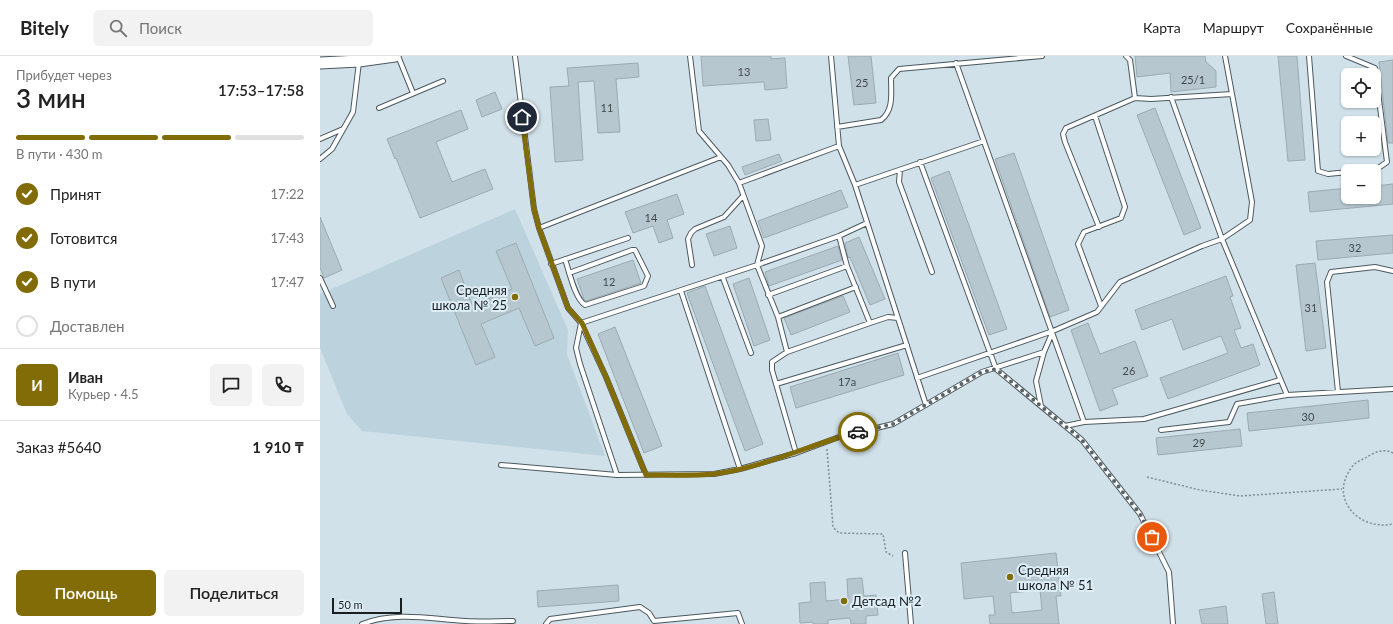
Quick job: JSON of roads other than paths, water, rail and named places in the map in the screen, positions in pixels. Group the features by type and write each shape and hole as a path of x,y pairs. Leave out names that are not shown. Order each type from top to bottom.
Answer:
{"main road":[{"path":"320,63 360,58 397,56"}],"lane":[{"path":"397,56 413,93"},
{"path":"515,56 534,209 539,228 568,308 582,323 646,475"},
{"path":"690,56 699,131 721,157 739,183 762,246 757,265 778,317 787,352"},
{"path":"831,56 839,146 855,185 926,404"},
{"path":"837,127 881,120 886,116 890,109 891,78 898,69 1042,56"},
{"path":"1126,56 1130,60 1135,98"},
{"path":"917,378 1053,330 1097,312 1120,282 1202,246 1222,239 1250,220 1252,202 1225,56"},
{"path":"1309,56 1318,171 1328,174 1341,173"},
{"path":"1346,56 1375,68 1387,162 1381,166"},
{"path":"320,159 332,149 353,112 360,58"},
{"path":"956,63 1053,330 1084,422"},
{"path":"379,108 443,81"},
{"path":"1098,227 1065,142 1064,134 1066,128 1135,98 1232,94"},
{"path":"1171,97 1222,239 1287,395"},
{"path":"1094,116 1125,207 1121,218 1084,232 1078,244 1101,306"},
{"path":"320,139 343,129"},
{"path":"855,185 984,141"},
{"path":"739,183 839,146"},
{"path":"539,228 721,157"},
{"path":"920,162 996,369 1082,440 1140,514 1169,572 1173,624"},
{"path":"900,170 898,182 932,272"},
{"path":"692,265 688,239 691,233 695,229 724,217 744,196"},
{"path":"582,323 723,278 839,236 867,223"},
{"path":"839,236 847,266 870,323"},
{"path":"551,264 628,238"},
{"path":"565,259 580,302 585,305 644,286 648,276 636,250 570,272"},
{"path":"768,295 847,266"},
{"path":"1338,392 1327,282 1331,272 1375,266 1393,271"},
{"path":"320,278 333,306"},
{"path":"723,278 751,353"},
{"path":"778,317 856,287"},
{"path":"681,291 740,469"},
{"path":"796,453 776,384 772,362 787,352 870,323 888,317 898,318"},
{"path":"582,323 576,348 617,475"},
{"path":"1041,406 1036,381 1044,352 1053,330"},
{"path":"776,384 907,345"},
{"path":"500,465 617,475 714,474 740,469 796,453 839,436 893,424 982,372 996,369 1044,352"},
{"path":"1065,426 1084,422 1144,419 1280,380"},
{"path":"1161,430 1229,422 1237,404 1287,395 1393,389"},
{"path":"905,554 911,624"},
{"path":"546,624 550,619 640,607 649,613 654,623 738,613 742,624"},
{"path":"362,624 379,618 411,616 468,621 513,621"}],"place":[{"name":"Средняя школа № 25","path":"515,297"},
{"name":"Средняя школа № 51","path":"1010,577"},
{"name":"Детсад №2","path":"844,601"}]}
